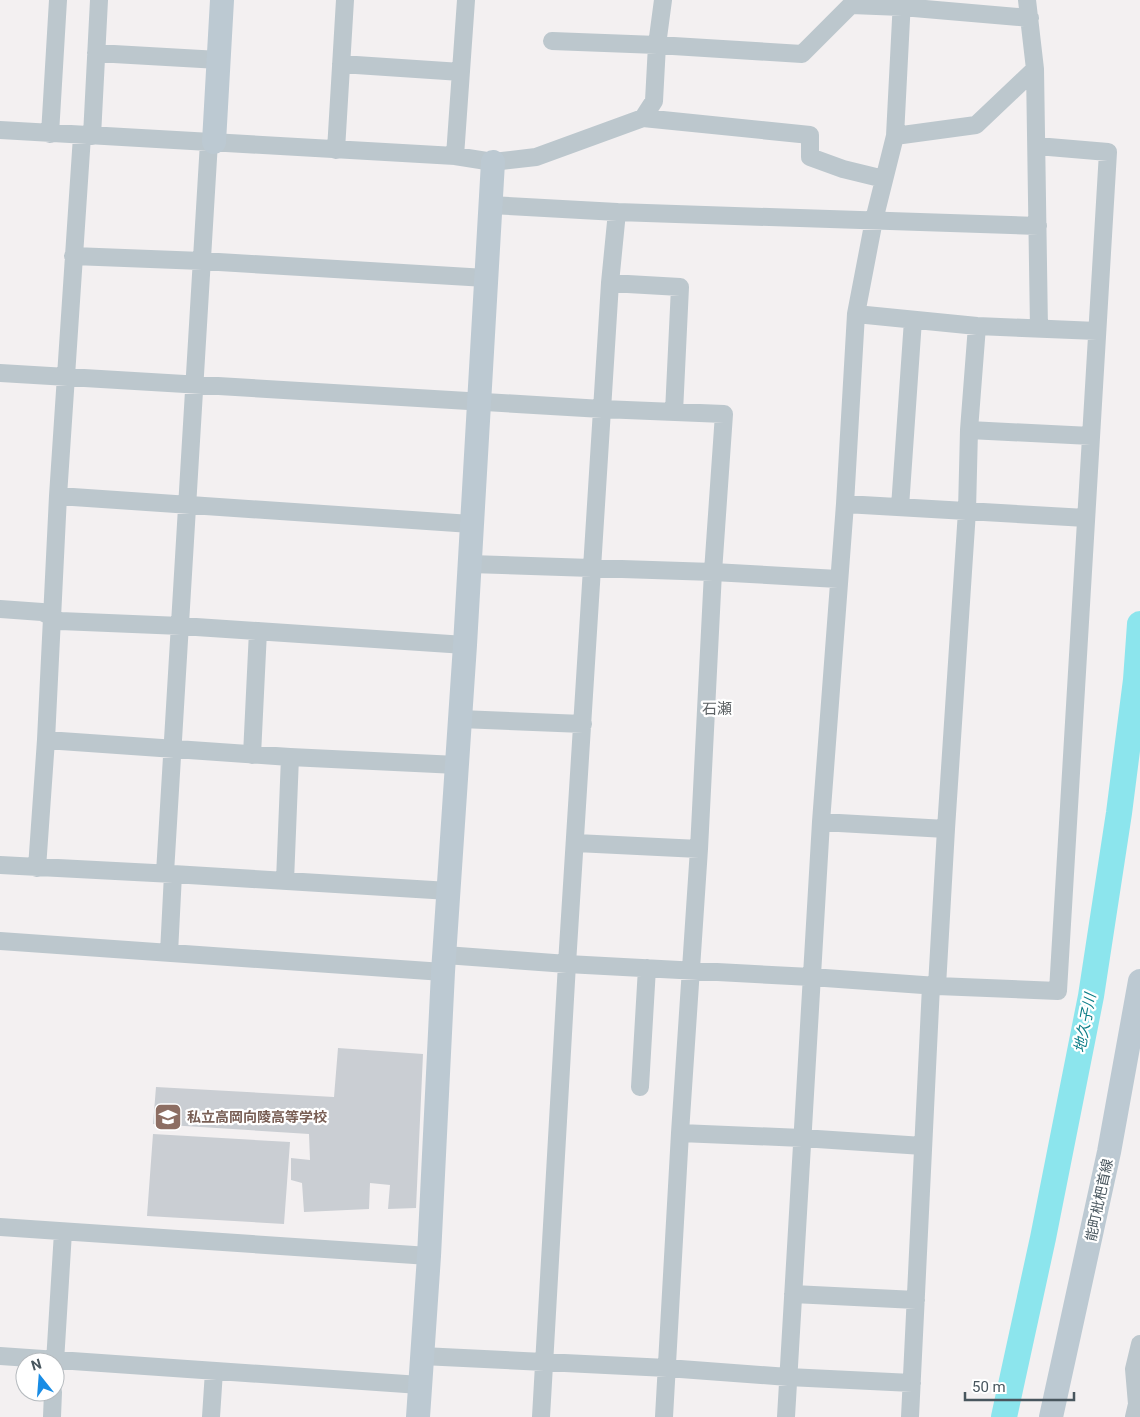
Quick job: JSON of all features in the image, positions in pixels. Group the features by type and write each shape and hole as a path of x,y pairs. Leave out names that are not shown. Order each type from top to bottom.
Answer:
{"street":[{"path":"50,134 58,0"},
{"path":"37,868 73,256 96,53 99,0"},
{"path":"169,953 171,750 181,626 202,262 219,60 222,0"},
{"path":"336,150 345,0"},
{"path":"455,156 466,0"},
{"path":"643,118 654,101 657,45 663,0"},
{"path":"1027,0 1035,70 1039,329"},
{"path":"786,1417 821,822 845,504 856,314 874,220 895,136 902,3"},
{"path":"552,41 802,54 851,5 902,3 1030,18"},
{"path":"96,53 219,60"},
{"path":"341,64 461,72"},
{"path":"895,136 976,125 1035,70"},
{"path":"0,130 455,156 493,162 536,157 643,118 810,135 810,157 843,169 884,179"},
{"path":"0,941 169,953 444,964 567,964 812,977 934,986 1058,991 1108,152 1037,146"},
{"path":"418,1417 493,162"},
{"path":"490,206 1038,226"},
{"path":"541,1417 602,409 610,283 617,212"},
{"path":"73,256 486,278"},
{"path":"610,283 680,287 674,412"},
{"path":"856,314 977,326 1097,331"},
{"path":"900,507 913,320"},
{"path":"910,1417 924,1146 967,511 969,430 977,326"},
{"path":"0,373 602,409 724,414 700,849 690,970 664,1417"},
{"path":"969,430 1091,436"},
{"path":"58,496 471,524"},
{"path":"845,504 1086,518"},
{"path":"470,564 714,572 838,579"},
{"path":"0,609 42,612 60,620 465,645"},
{"path":"252,755 258,631"},
{"path":"460,719 583,724"},
{"path":"46,740 290,758 457,765"},
{"path":"285,881 290,758"},
{"path":"821,822 946,829"},
{"path":"576,843 700,849"},
{"path":"0,865 449,891"},
{"path":"640,1087 646,968"},
{"name":"能町枇杷首線","path":"1051,1417 1109,1152 1140,981"},
{"path":"680,1133 924,1146"},
{"path":"0,1228 429,1256"},
{"path":"55,1352 62,1232"},
{"path":"793,1294 916,1300"},
{"path":"1134,1417 1137,1404 1134,1369 1140,1344"},
{"path":"0,1356 15,1357"},
{"path":"422,1356 912,1383"},
{"path":"65,1362 420,1385"},
{"path":"211,1417 214,1371"},
{"path":"52,1417 53,1402"}],"building":[{"path":"338,1048 423,1054 416,1208 388,1209 390,1185 370,1183 369,1209 304,1212 302,1183 291,1180 291,1158 310,1160 309,1134 153,1124 156,1087 334,1097"},
{"path":"153,1134 290,1142 284,1224 147,1216"}],"waterway":[{"name":"地久子川","path":"1004,1417 1043,1238 1091,996 1119,813 1136,680 1140,624"}],"place":[{"name":"私立高岡向陵高等学校","path":"168,1117"}],"district":[{"name":"石瀬","path":"717,709"}]}
